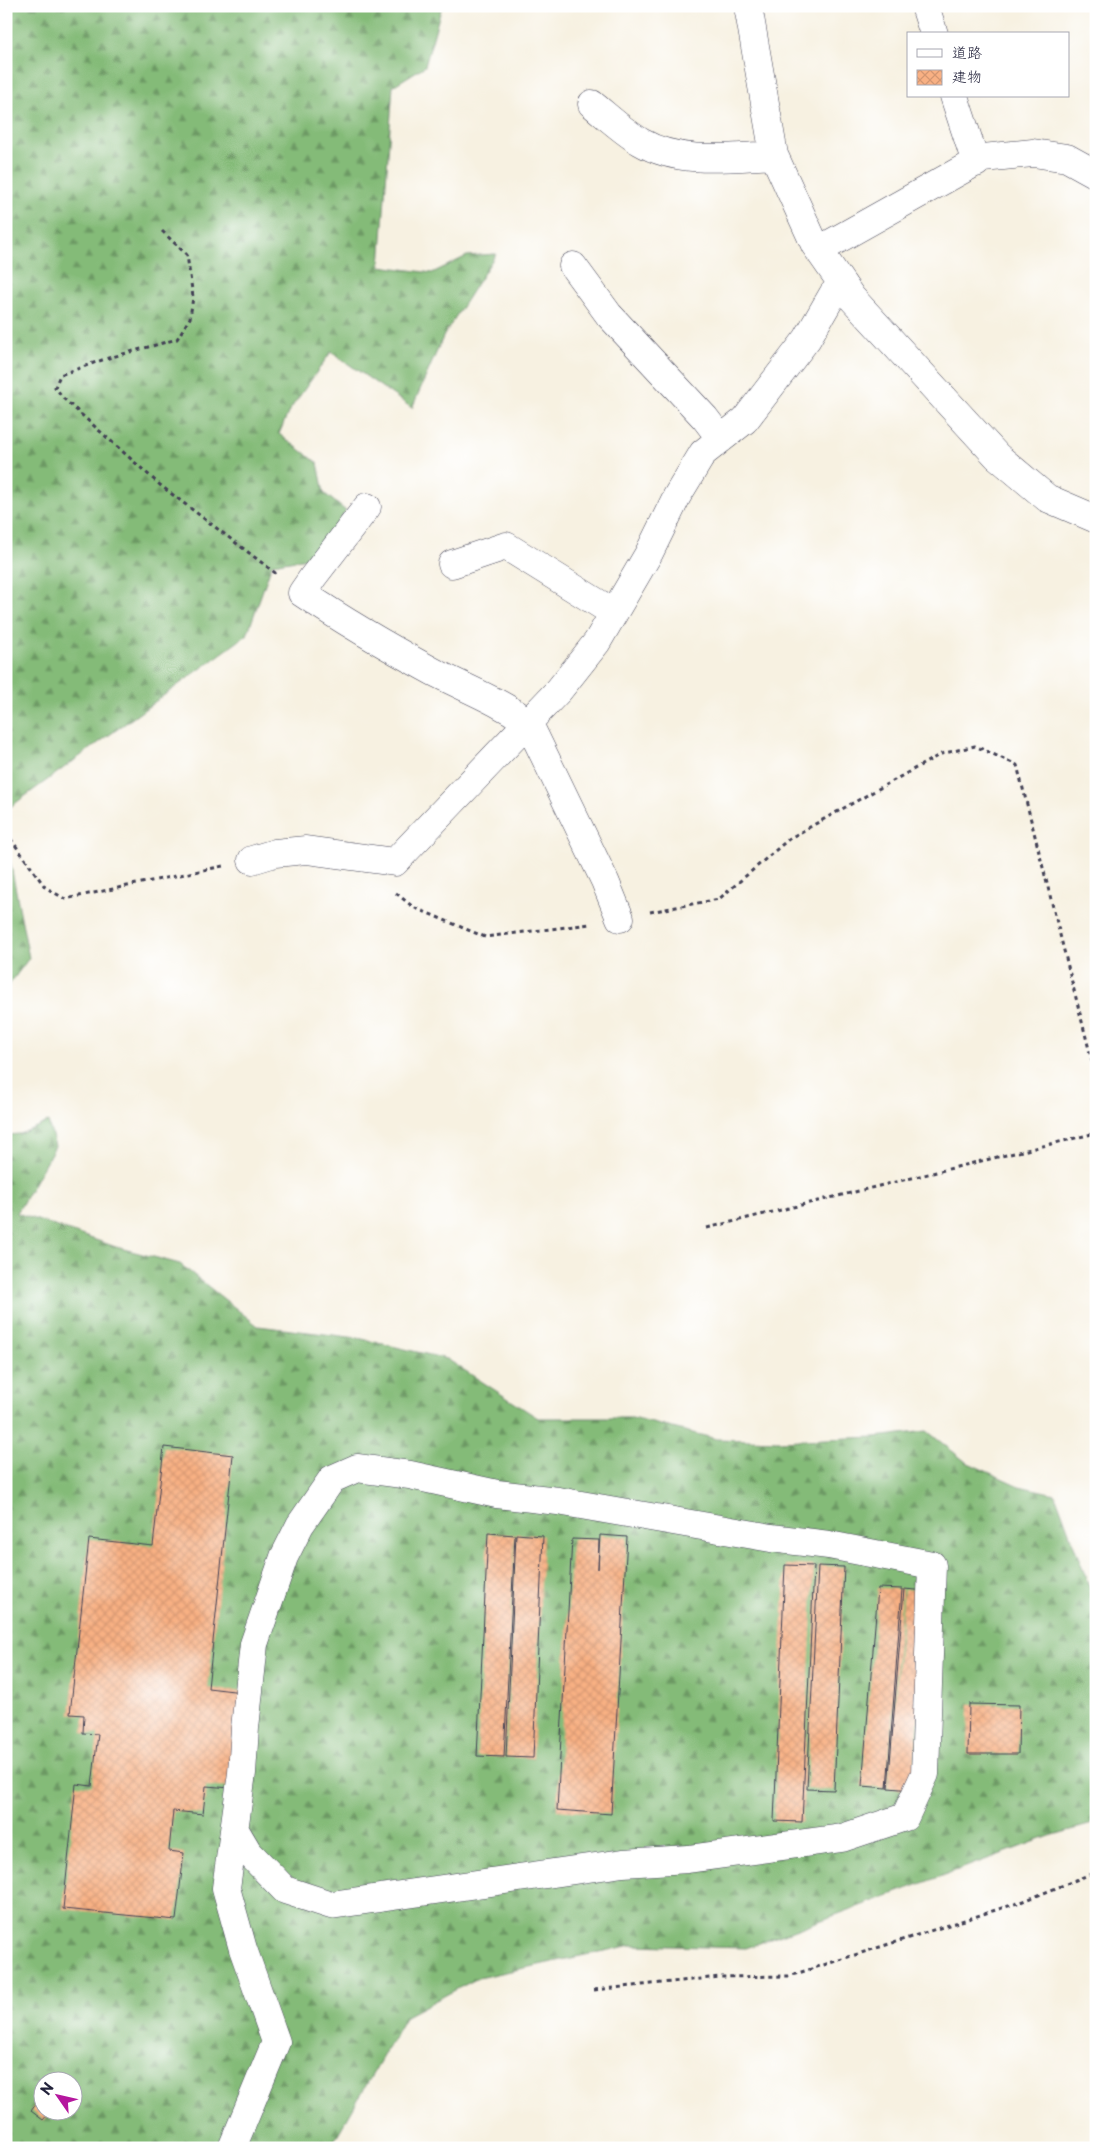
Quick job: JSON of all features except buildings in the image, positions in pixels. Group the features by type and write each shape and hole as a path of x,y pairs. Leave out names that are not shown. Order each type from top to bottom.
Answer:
{"street":[{"path":"748,6 774,155 819,250 852,298 997,456 1047,498 1096,518"},
{"path":"925,6 933,32"},
{"path":"955,98 976,162"},
{"path":"592,104 641,142 674,156 774,155"},
{"path":"819,250 983,158 1033,153 1067,158 1096,174"},
{"path":"573,266 609,315 705,418 720,439"},
{"path":"252,860 275,852 306,850 395,862 560,690 597,642 649,553 677,496 703,453 745,420 807,339 833,294 844,286"},
{"path":"367,507 302,593 355,628 435,672 512,710 528,722 605,881 620,918"},
{"path":"452,564 506,546 614,613"},
{"path":"232,2148 276,2042 243,1949 226,1888 235,1830 254,1644 284,1557 300,1525 332,1479 357,1468 410,1475 498,1494 558,1501 771,1538 829,1545 932,1565 925,1774 905,1817 842,1838 688,1860 623,1863 331,1904 285,1890 248,1852 235,1830"}],"path":[{"path":"162,231 187,255 192,288 193,297 190,318 177,338 105,359 60,375 55,387 64,399 160,485 302,593"},
{"path":"378,860 386,886 413,907 485,937 579,926 719,899 790,838 941,754 975,746 1017,765 1096,1076"},
{"path":"6,832 45,886 65,899 252,860"},
{"path":"707,1228 1096,1133"},
{"path":"594,1990 720,1977 789,1976 1024,1901 1096,1872"}],"green space":[{"path":"6,6 442,6 425,66 393,86 380,266 432,273 467,256 496,254 444,335 412,408 331,352 289,411 279,434 318,463 324,493 346,511 313,557 272,564 247,635 6,810"},
{"path":"6,840 29,958 6,989"},
{"path":"48,1122 55,1146 17,1213 116,1247 180,1264 258,1326 358,1338 447,1359 538,1418 632,1418 717,1439 778,1441 875,1437 927,1431 966,1462 1019,1486 1055,1494 1096,1605 1096,1823 1050,1836 746,1948 632,1945 478,1978 406,2016 330,2148 6,2148 6,1135 20,1134"}]}
